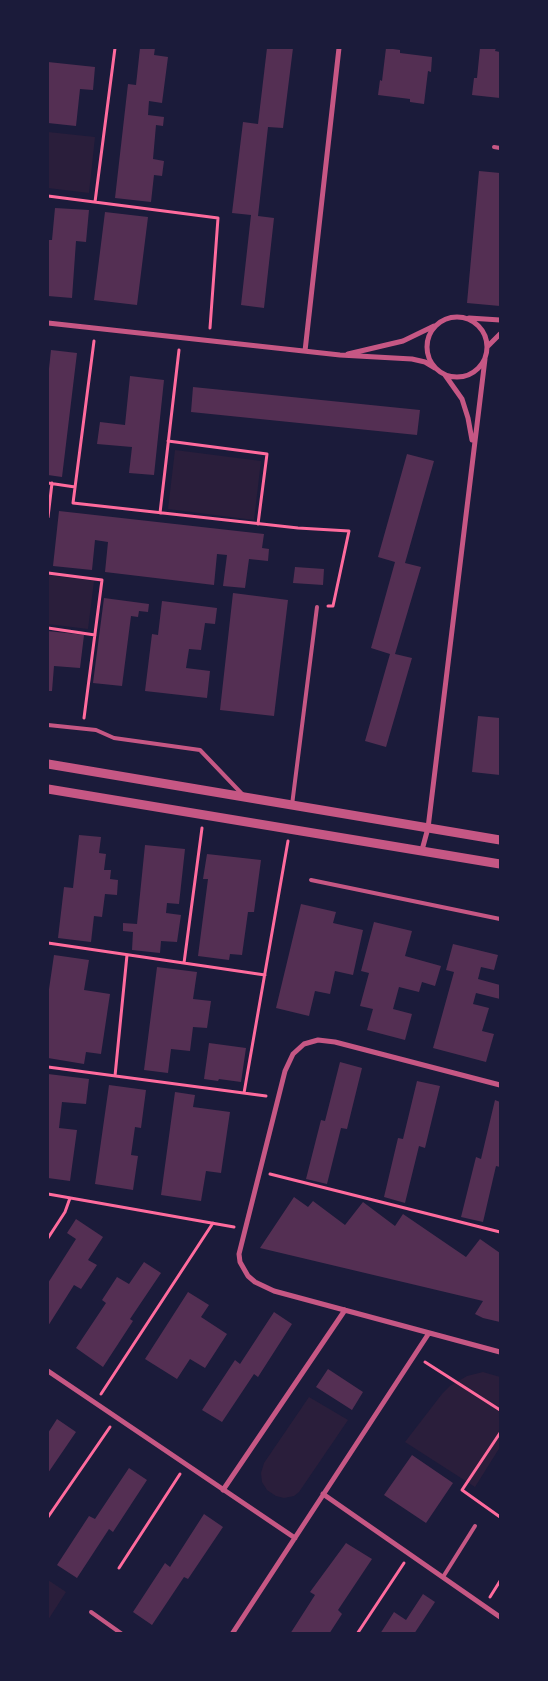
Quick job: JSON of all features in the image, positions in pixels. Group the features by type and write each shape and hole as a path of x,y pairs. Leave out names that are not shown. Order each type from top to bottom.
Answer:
{"street":[{"path":"305,351 339,48"},
{"path":"340,356 403,341 452,317 500,320"},
{"path":"422,850 428,828 473,448 487,348 485,336 479,326 469,319 463,318"},
{"path":"48,323 340,356 412,359 425,362 445,375 457,390 465,408 473,448"},
{"path":"435,368 429,358 427,347 429,335 438,323"},
{"path":"487,348 500,334"},
{"path":"445,375 456,377 468,375 478,369 485,359"},
{"path":"48,764 500,840"},
{"path":"48,789 500,864"},
{"path":"500,1085 334,1042 318,1040 304,1044 298,1048 289,1062 240,1245 240,1262 248,1276 255,1282 274,1291 500,1352"},
{"path":"224,1490 345,1310"},
{"path":"232,1634 429,1333"},
{"path":"48,1371 295,1538"},
{"path":"323,1494 500,1617"}],"lane":[{"path":"494,147 500,148"},
{"path":"292,805 317,607"},
{"path":"48,725 96,730 114,738 200,750 246,797"},
{"path":"311,880 500,919"},
{"path":"443,1577 475,1526"},
{"path":"91,1612 122,1634"}],"path":[{"path":"95,202 115,48"},
{"path":"48,196 218,218 209,341"},
{"path":"95,329 73,503 258,524 349,531 333,606 317,607"},
{"path":"160,513 180,338"},
{"path":"168,441 266,454 258,524"},
{"path":"48,483 75,487"},
{"path":"48,517 52,483"},
{"path":"48,573 102,580 82,729"},
{"path":"48,628 95,636"},
{"path":"184,963 204,814"},
{"path":"244,1093 290,828"},
{"path":"48,943 264,975"},
{"path":"115,1076 127,955"},
{"path":"48,1067 279,1097"},
{"path":"260,1172 500,1232"},
{"path":"48,1194 245,1228"},
{"path":"48,1238 70,1198"},
{"path":"96,1403 213,1223"},
{"path":"415,1355 500,1410"},
{"path":"48,1517 116,1418"},
{"path":"500,1432 462,1490 500,1517"},
{"path":"119,1568 186,1464"},
{"path":"357,1634 410,1554"},
{"path":"484,1606 500,1581"}],"shaded area":[{"path":"48,132 95,137 89,193 48,188"},
{"path":"175,450 261,461 254,520 168,509"},
{"path":"48,575 94,581 88,629 48,624"},
{"path":"483,1372 500,1377 500,1447 475,1487 405,1442 450,1386 467,1376"},
{"path":"309,1397 348,1420 299,1492 294,1496 284,1498 276,1496 267,1490 262,1482 261,1473 264,1463"},
{"path":"48,1580 66,1592 48,1620"}],"building":[{"path":"140,48 155,48 154,55 168,57 162,103 149,101 148,115 164,117 163,126 156,125 153,159 164,161 162,176 154,175 151,202 115,198 128,84 136,85"},
{"path":"267,48 293,48 283,128 268,127 258,216 274,218 264,308 241,305 251,215 232,213 243,122 258,124"},
{"path":"386,48 400,50 400,53 432,57 431,72 428,71 424,104 410,102 410,99 378,95 380,80 382,81"},
{"path":"480,48 496,48 495,51 500,52 500,98 472,95 474,78 477,78"},
{"path":"48,62 95,67 93,90 80,89 76,126 48,123"},
{"path":"479,171 500,173 500,306 467,303"},
{"path":"55,208 89,210 86,242 76,241 72,298 48,296 48,240 52,240"},
{"path":"105,212 148,217 137,305 94,300"},
{"path":"51,350 77,353 62,477 48,475 48,378"},
{"path":"130,376 164,380 154,475 129,473 132,447 97,444 100,422 125,425"},
{"path":"193,387 420,410 417,435 191,412"},
{"path":"407,454 434,461 405,563 421,567 395,654 412,658 386,747 365,741 390,654 371,648 395,562 378,557"},
{"path":"59,511 264,534 262,548 269,549 268,561 249,559 245,588 223,586 227,555 217,554 214,585 105,572 108,542 95,540 92,570 53,566"},
{"path":"295,567 324,569 323,585 293,583"},
{"path":"233,593 288,600 274,716 220,710"},
{"path":"104,598 149,604 148,612 139,611 138,617 131,616 122,686 93,683"},
{"path":"162,601 217,608 215,624 205,623 201,650 189,649 186,668 210,671 207,698 145,691 152,634 158,635"},
{"path":"48,631 84,635 80,668 54,666 52,691 48,691"},
{"path":"478,716 500,718 500,775 472,772"},
{"path":"79,835 101,837 99,853 106,854 104,870 111,870 110,879 118,880 117,895 105,894 102,917 94,916 91,942 58,938 64,887 73,888"},
{"path":"145,845 185,849 179,904 167,903 166,913 181,915 177,942 161,941 160,953 132,950 133,932 123,931 123,923 137,924"},
{"path":"207,854 261,860 254,912 248,912 242,955 230,954 229,960 198,956 208,879 203,879"},
{"path":"301,904 336,912 333,923 363,930 353,975 335,971 330,994 315,991 309,1016 276,1008"},
{"path":"374,922 412,931 405,956 441,966 435,986 422,982 419,992 399,987 393,1009 412,1014 405,1040 367,1030 373,1009 360,1006 369,973 361,971"},
{"path":"453,944 498,955 494,970 481,967 478,979 500,985 500,999 476,993 473,1004 489,1008 482,1031 494,1034 486,1062 433,1048 454,972 446,970"},
{"path":"54,955 89,960 84,990 110,994 101,1054 86,1052 84,1064 48,1058 48,996"},
{"path":"157,967 197,972 193,999 211,1001 207,1028 193,1027 190,1051 171,1049 168,1073 144,1070"},
{"path":"209,1043 246,1048 241,1082 204,1079"},
{"path":"340,1062 362,1068 347,1129 341,1128 327,1184 306,1179 321,1120 325,1121"},
{"path":"48,1074 89,1079 86,1104 62,1102 59,1128 77,1130 70,1181 48,1178"},
{"path":"417,1081 440,1086 425,1148 419,1146 405,1203 384,1197 398,1138 403,1139"},
{"path":"109,1085 146,1090 141,1128 135,1127 131,1155 138,1156 133,1190 95,1184"},
{"path":"175,1092 195,1095 193,1107 230,1112 221,1173 206,1171 201,1201 161,1195"},
{"path":"495,1100 500,1102 500,1167 496,1166 483,1222 461,1217 476,1157 481,1159"},
{"path":"294,1197 308,1207 313,1201 345,1225 363,1202 395,1226 403,1214 466,1257 480,1239 500,1253 500,1322 475,1314 483,1301 260,1248"},
{"path":"76,1219 103,1237 88,1260 97,1265 81,1289 74,1285 48,1326 48,1283 76,1239 67,1233"},
{"path":"144,1262 161,1273 130,1319 133,1321 103,1367 76,1348 106,1303 102,1300 117,1277 129,1284"},
{"path":"188,1292 209,1305 201,1317 227,1334 205,1368 190,1359 177,1379 145,1359"},
{"path":"274,1312 292,1324 258,1377 254,1374 222,1422 202,1410 235,1360 240,1364"},
{"path":"328,1369 363,1392 352,1410 316,1387"},
{"path":"57,1419 76,1432 48,1473 48,1433"},
{"path":"412,1455 453,1483 426,1523 384,1495"},
{"path":"129,1468 147,1480 113,1532 109,1529 77,1578 57,1565 89,1516 95,1519"},
{"path":"204,1514 223,1527 188,1579 184,1577 152,1625 133,1612 165,1563 170,1567"},
{"path":"346,1543 372,1559 338,1610 342,1614 329,1634 290,1634 315,1595 310,1592"},
{"path":"423,1594 435,1602 414,1634 380,1634 394,1612 406,1620"}]}
